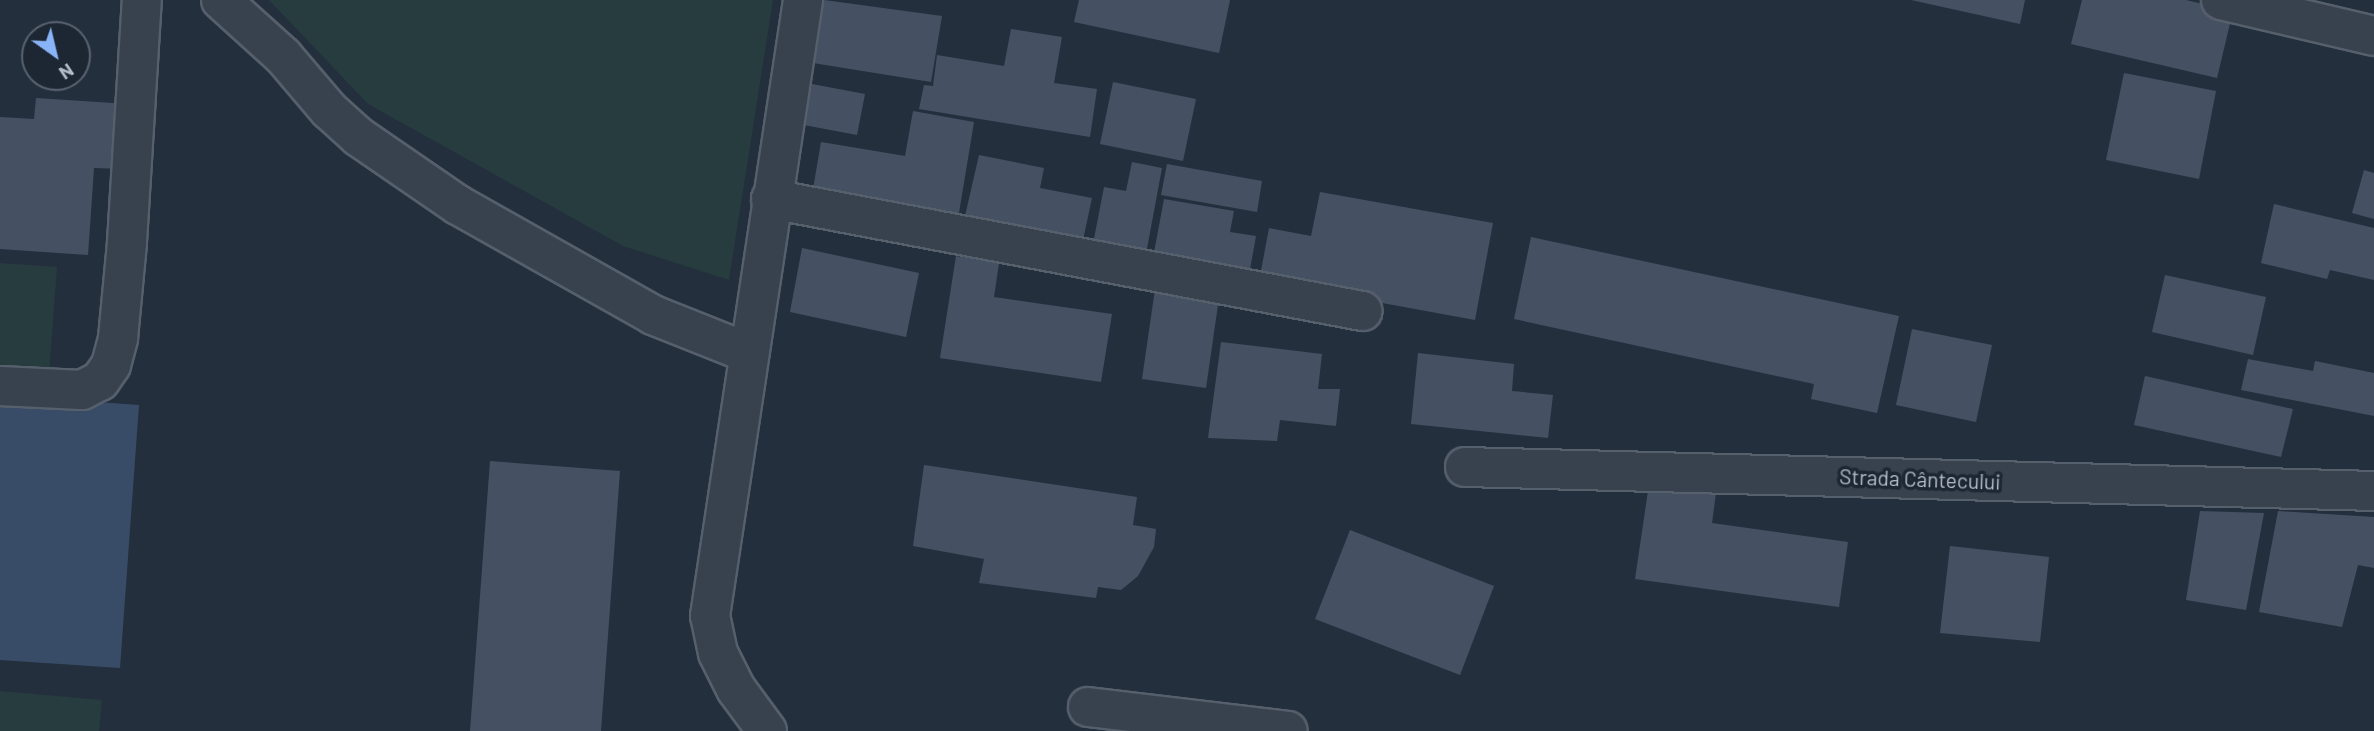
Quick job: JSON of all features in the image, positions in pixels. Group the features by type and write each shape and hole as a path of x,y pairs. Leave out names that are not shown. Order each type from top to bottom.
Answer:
{"street":[{"path":"0,386 82,390 100,381 111,365 118,338 127,242 142,0"},
{"path":"221,0 283,55 328,110 359,137 458,205 653,315 746,352"},
{"path":"767,731 736,689 718,653 710,616 746,352 803,0"},
{"path":"2221,0 2374,36"},
{"path":"771,199 1362,312"},
{"name":"Strada Cântecului","path":"1465,467 2374,491"},
{"path":"1087,707 1288,731"}],"green space":[{"path":"269,0 773,0 729,280 623,246 368,104"},
{"path":"0,263 57,267 49,374 0,369"},
{"path":"0,691 102,700 99,731 0,731"}],"water":[{"path":"0,395 139,405 120,668 0,660"}],"building":[{"path":"824,0 942,16 931,82 813,63"},
{"path":"1079,0 1230,0 1219,53 1074,22"},
{"path":"1911,0 2025,0 2020,24"},
{"path":"2082,0 2186,0 2233,11 2217,78 2071,44"},
{"path":"1011,29 1062,37 1054,83 1097,89 1090,137 919,109 924,85 933,86 937,55 1004,66"},
{"path":"2124,73 2216,91 2199,179 2106,160"},
{"path":"1113,82 1196,99 1183,161 1100,144"},
{"path":"812,84 865,94 857,135 804,125"},
{"path":"36,98 128,104 124,169 94,168 88,255 0,249 0,117 34,119"},
{"path":"913,111 974,122 959,213 813,189 821,142 905,156"},
{"path":"979,155 1044,168 1040,188 1092,198 1083,240 965,216"},
{"path":"1132,162 1162,168 1146,254 1093,244 1104,187 1126,191"},
{"path":"1167,164 1262,181 1257,212 1161,195"},
{"path":"2364,170 2374,173 2374,219 2352,213"},
{"path":"1320,192 1493,223 1475,320 1306,289 1260,276 1269,228 1311,236"},
{"path":"1164,199 1234,211 1230,232 1256,236 1249,275 1153,258"},
{"path":"2274,204 2374,228 2374,280 2330,270 2327,279 2261,263"},
{"path":"1531,237 1899,316 1877,413 1811,399 1814,384 1514,319"},
{"path":"802,248 919,273 906,337 790,312"},
{"path":"956,256 999,263 994,297 1112,314 1101,382 940,358"},
{"path":"2165,275 2266,297 2253,355 2152,332"},
{"path":"1155,289 1219,298 1206,388 1142,379"},
{"path":"1912,329 1992,345 1976,422 1896,405"},
{"path":"1221,342 1322,354 1318,389 1340,389 1336,426 1280,420 1277,441 1208,438"},
{"path":"1418,353 1514,364 1512,391 1553,395 1548,438 1411,424"},
{"path":"2248,359 2313,371 2315,361 2374,373 2374,416 2241,390"},
{"path":"2145,376 2293,409 2281,457 2134,425"},
{"path":"490,461 620,471 601,731 470,731"},
{"path":"924,465 1137,497 1133,525 1156,529 1154,547 1138,576 1121,590 1098,587 1096,598 979,583 984,559 913,546"},
{"path":"1649,484 1716,493 1712,523 1848,542 1839,607 1635,579"},
{"path":"2200,511 2264,513 2246,610 2186,600"},
{"path":"2278,511 2374,517 2374,568 2358,565 2342,627 2259,612"},
{"path":"1350,530 1494,586 1460,675 1315,619"},
{"path":"1950,546 2049,557 2040,642 1940,633"}]}
